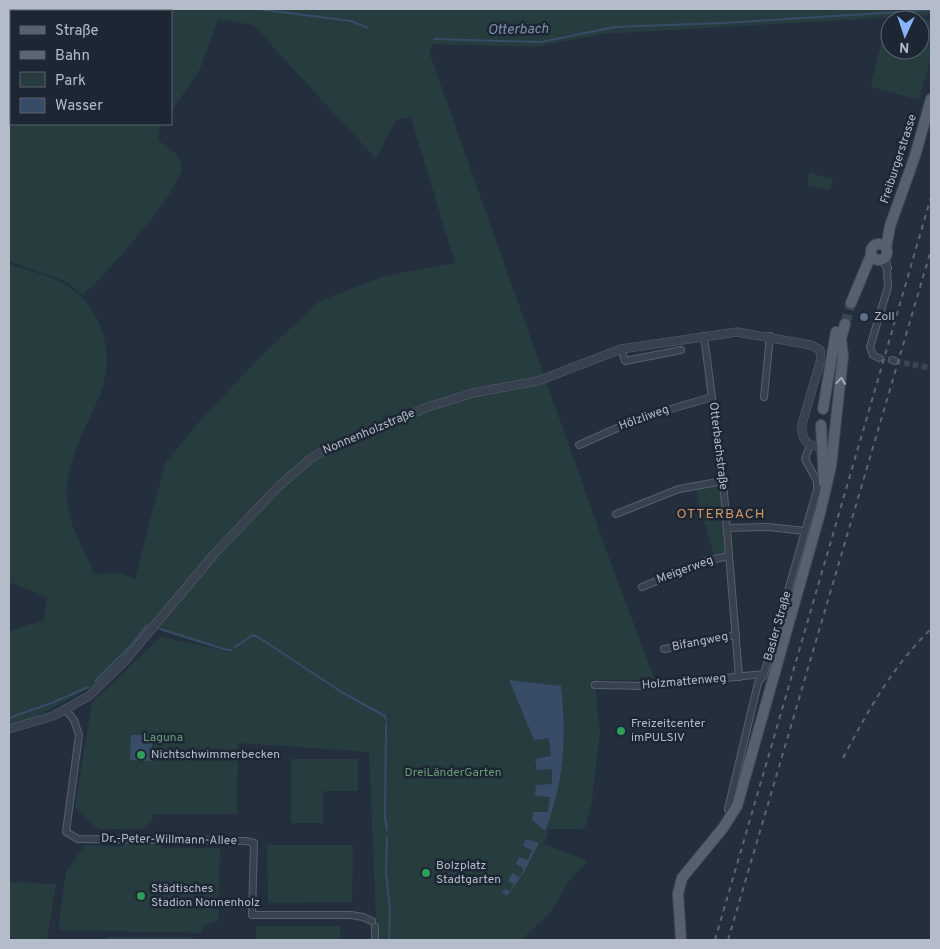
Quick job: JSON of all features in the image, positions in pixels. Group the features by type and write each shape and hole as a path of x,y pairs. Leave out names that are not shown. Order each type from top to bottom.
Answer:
{"main road":[{"name":"Freiburgerstrasse","path":"848,303 864,272 880,253 915,156 931,99"},
{"path":"823,409 833,350 842,322"},
{"path":"681,940 679,884 686,871 723,828 736,806 768,675 830,474 843,355 838,339"},
{"path":"821,425 824,492"},
{"path":"821,447 833,447"}],"street":[{"path":"879,358 871,353 870,347 887,292 889,269 880,253"},
{"name":"Nonnenholzstraße","path":"9,729 30,724 66,710 90,696 108,679 158,623 216,552 280,484 310,459 367,431 428,407 473,393 538,381 621,349 737,332 811,344 821,352 818,371 802,424 803,437 810,445"},
{"name":"Otterbachstraße","path":"704,336 723,481 740,677"},
{"path":"764,397 770,336"},
{"path":"621,349 625,361 681,350"},
{"name":"Hölzliweg","path":"579,445 640,418 712,397"},
{"path":"810,445 821,447"},
{"name":"Basler Straße","path":"728,809 758,683 768,675 818,484 805,459 810,445"},
{"path":"616,514 680,489 723,481"},
{"path":"727,528 768,527 805,531"},
{"name":"Meigerweg","path":"642,587 705,561 729,556"},
{"name":"Bifangweg","path":"664,649 736,635"},
{"name":"Holzmattenweg","path":"595,685 646,686 768,675"},
{"name":"Dr.-Peter-Willmann-Allee","path":"66,710 74,720 79,735 66,832 78,839 246,841 254,843 252,915 351,915 363,917 374,924 376,940"}],"green space":[{"path":"9,9 931,9 931,15 930,10 880,10 880,18 603,34 533,47 433,44 429,52 605,547 656,683 641,684 641,680 598,680 597,685 595,685 600,731 592,801 585,827 582,829 549,829 544,844 588,861 569,881 550,913 521,940 377,940 369,752 238,743 237,814 153,814 152,820 142,829 98,829 75,807 92,702 161,637 231,652 149,627 99,683 26,722 9,725 9,631 44,620 47,597 9,582 9,264 50,277 65,284 83,299 99,324 104,337 107,366 100,395 72,463 67,488 67,500 75,532 94,574 121,573 135,580 165,463 200,421 259,358 318,302 384,276 455,263 411,118 395,121 376,159 253,25 218,19 200,69 172,111 172,10 10,10 10,125 162,125 158,131 159,141 177,155 181,162 179,178 156,213 107,271 83,295 65,281 9,261","holes":["510,681 561,686 564,723 560,777 545,831 534,812 548,813 550,797 535,796 552,785 552,769 536,760 551,756 549,738 534,740"]},
{"path":"930,19 931,57 919,100 872,87 871,82 880,48 880,60 930,60"},
{"path":"810,173 833,179 830,191 807,185"},
{"path":"719,484 726,552 714,556 695,488"},
{"path":"291,759 358,759 358,791 323,791 323,823 291,823"},
{"name":"Städtisches Stadion Nonnenholz","path":"122,842 161,842 161,848 220,848 218,921 203,925 202,933 58,930 66,872 85,845 122,847"},
{"path":"267,845 353,845 352,902 268,903"},
{"path":"9,882 56,884 47,940 9,940"},
{"path":"256,926 340,926 340,940 256,940"},
{"path":"107,937 193,937 193,940 107,940"}],"water":[{"path":"509,680 561,686 564,723 562,760 556,796 545,831 532,820 533,812 548,812 550,797 535,796 536,785 552,784 552,769 537,770 535,759 551,756 549,738 534,740"},
{"name":"Nichtschwimmerbecken","path":"131,735 152,735 152,761 130,760"},
{"path":"526,839 539,843 523,874 507,896 502,893 505,889 510,891 514,884 508,881 512,873 520,877 524,869 516,864 519,857 528,860 532,850 523,846"}],"waterway":[{"name":"Otterbach","path":"258,9 351,21 368,28"},
{"name":"Otterbach","path":"434,39 541,42 615,27 722,23 931,10"},
{"path":"95,681 132,644 147,625"},
{"path":"160,629 232,650"},
{"path":"235,647 253,635 258,637 343,693 385,716 386,720"},
{"path":"9,718 54,702 88,687"},
{"path":"386,724 385,817 387,830"},
{"path":"387,838 386,873 390,909 389,940"}],"tunnel":[{"path":"845,324 851,303"},
{"path":"879,358 892,360"},
{"path":"895,361 931,368"}],"railway":[{"path":"715,940 931,197"},
{"path":"728,940 931,250"},
{"path":"843,758 882,689 904,658 931,629"}],"place":[{"name":"Zoll","path":"864,317"},
{"name":"Freizeitcenter imPULSIV","path":"621,731"},
{"name":"Nichtschwimmerbecken","path":"141,755"},
{"name":"Bolzplatz Stadtgarten","path":"426,873"},
{"name":"Städtisches Stadion Nonnenholz","path":"141,896"}],"district":[{"name":"OTTERBACH","path":"721,514"}],"park label":[{"name":"Laguna","path":"163,738"},
{"name":"DreiLänderGarten","path":"453,773"}]}
